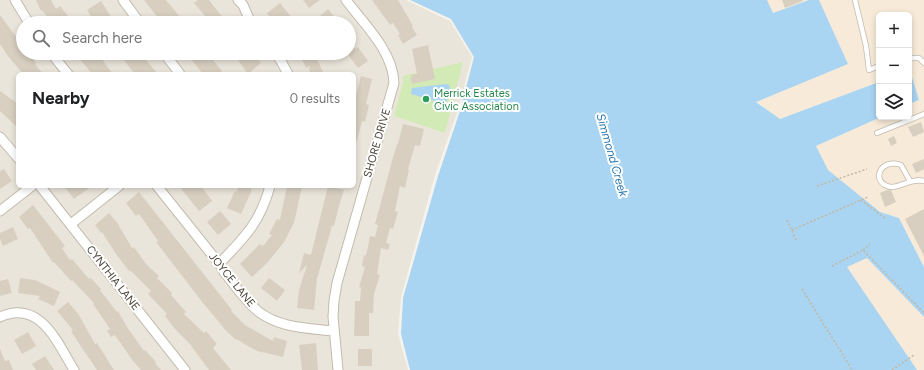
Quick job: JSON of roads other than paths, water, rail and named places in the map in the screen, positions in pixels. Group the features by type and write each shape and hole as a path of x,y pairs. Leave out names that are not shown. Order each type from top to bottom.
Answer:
{"street":[{"path":"15,0 25,16"},
{"path":"123,0 135,16"},
{"path":"238,0 243,5 248,16"},
{"name":"SHORE DRIVE","path":"338,370 333,331 333,306 338,283 394,82 391,64 384,50 346,0"},
{"path":"57,60 66,72"},
{"path":"169,60 178,72"},
{"path":"280,60 287,72"},
{"path":"0,136 16,156"},
{"path":"0,211 29,188"},
{"name":"CYNTHIA LANE","path":"42,188 185,370"},
{"path":"70,224 116,188"},
{"name":"JOYCE LANE","path":"159,188 248,302 258,311 266,317 289,326 333,331"},
{"path":"219,264 247,234 258,219 269,188"},
{"path":"0,317 9,313 23,313 32,315 38,319 50,331 74,370"}],"lane":[{"path":"855,0 866,46 869,70 876,67"},
{"path":"912,58 919,58 924,63"},
{"path":"877,134 924,114"},
{"path":"910,181 901,165 895,162 882,166 880,176 881,182 885,186 897,186 917,180 924,181"}],"water":[{"name":"Simmond Creek","path":"410,0 767,0 773,13 809,0 819,0 848,64 756,102 780,119 876,83 876,119 816,146 828,170 880,212 899,218 924,267 924,317 867,258 847,267 917,370 410,370 401,334 403,298 438,176 460,111 474,57 451,19"},
{"path":"912,77 919,100 912,103"},
{"path":"446,84 449,85 450,88 446,104 411,94 412,88"}],"place":[{"name":"Merrick Estates Civic Association","path":"426,99"}]}
